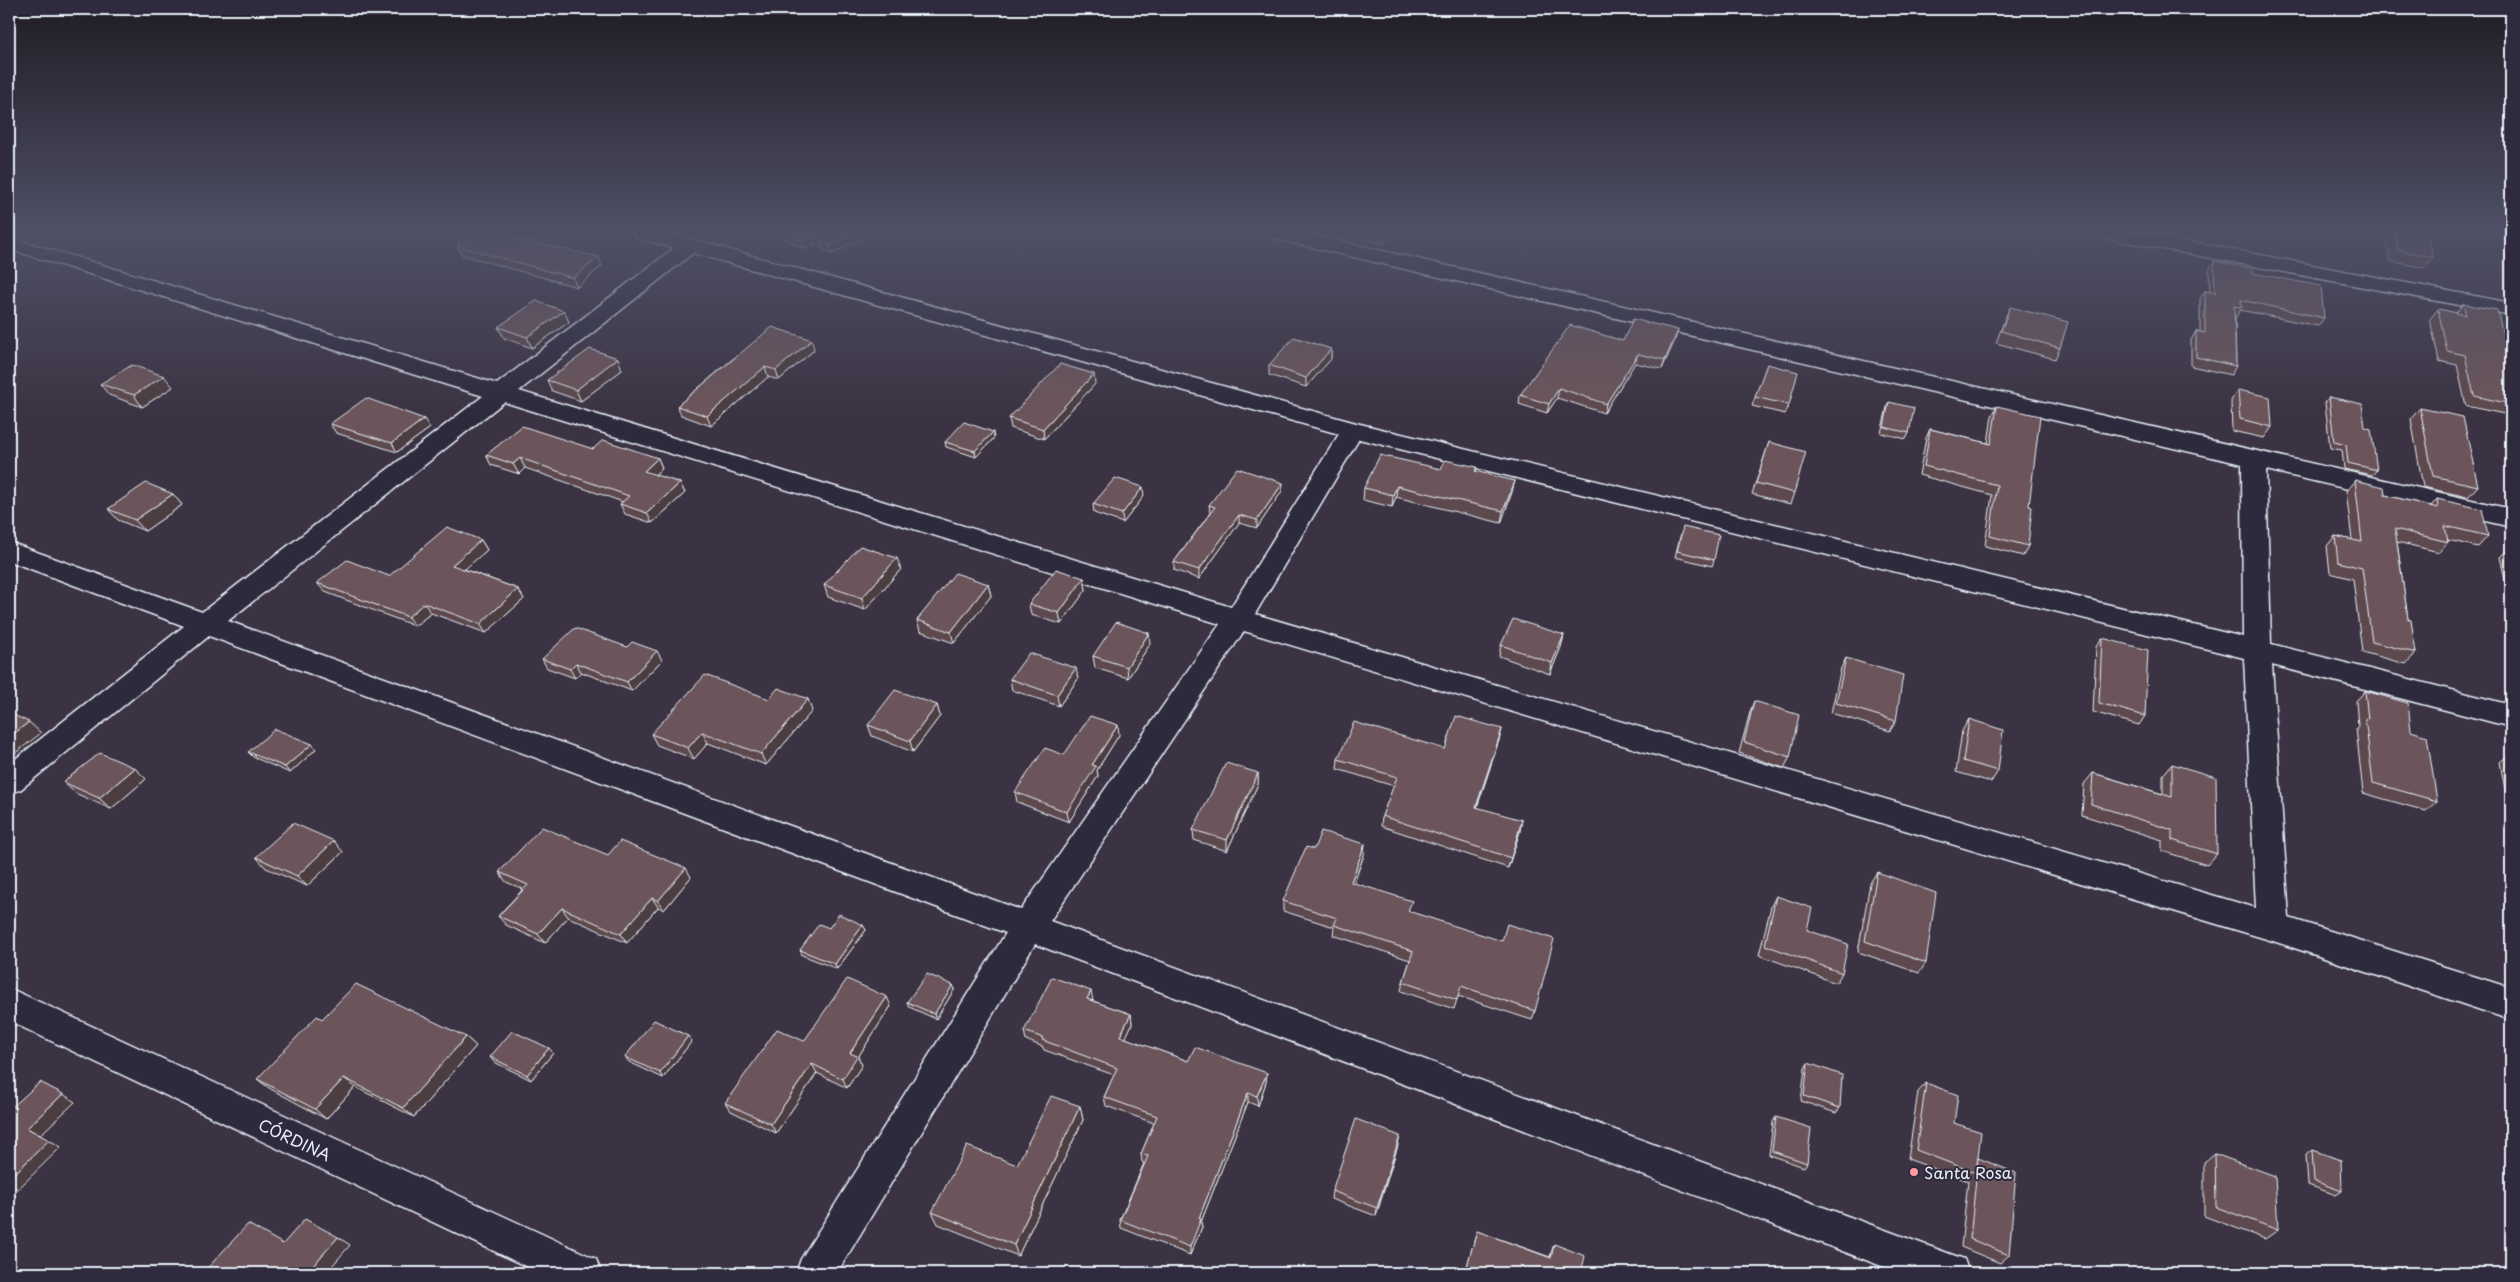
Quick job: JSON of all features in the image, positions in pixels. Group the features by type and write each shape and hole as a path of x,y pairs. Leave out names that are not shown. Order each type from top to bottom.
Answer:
{"street":[{"path":"172,293 1238,619 2273,927 2511,1004"},
{"path":"9,781 205,624 631,293"},
{"path":"862,293 1353,430 2257,651 2511,716"},
{"path":"1535,293 2511,518"},
{"path":"2426,293 2511,309"},
{"path":"815,1273 1028,927 1238,619 1353,430"},
{"path":"2254,459 2257,651 2273,927"},
{"path":"9,551 1028,927 1950,1273"},
{"name":"CÓRDINA","path":"9,1004 582,1273"}],"building":[{"path":"2205,293 2322,293 2324,318 2241,300 2242,308 2234,306 2236,366 2196,357 2196,331 2205,333"},
{"path":"536,301 564,311 527,337 498,327"},
{"path":"2463,304 2497,310 2511,366 2511,371 2509,371 2511,404 2474,396 2465,355 2447,351 2438,309 2466,315"},
{"path":"2010,307 2068,322 2060,348 2001,331"},
{"path":"1633,319 1678,330 1665,360 1638,354 1606,404 1559,388 1549,404 1520,395 1570,325 1623,341"},
{"path":"772,327 812,340 776,370 765,367 707,416 677,406"},
{"path":"1294,337 1331,349 1306,378 1269,365"},
{"path":"590,349 618,358 576,390 547,380"},
{"path":"1060,364 1094,374 1043,429 1009,418"},
{"path":"1767,364 1798,372 1789,405 1755,397"},
{"path":"132,365 164,376 134,395 100,384"},
{"path":"2238,390 2270,397 2272,427 2240,419"},
{"path":"2329,397 2362,404 2365,427 2371,429 2377,470 2348,463 2346,445 2334,442"},
{"path":"366,398 424,419 392,443 330,424"},
{"path":"1889,402 1914,408 1909,433 1884,427"},
{"path":"1997,406 2040,416 2029,506 2032,507 2028,546 1990,536 1997,485 1924,466 1930,429 1991,444"},
{"path":"2420,408 2463,417 2478,486 2433,476"},
{"path":"964,422 993,432 975,451 945,442"},
{"path":"522,426 593,449 603,440 658,458 644,471 680,483 647,513 620,504 629,496 520,458 513,464 486,455"},
{"path":"1769,442 1806,452 1794,493 1756,483"},
{"path":"1380,455 1441,469 1445,460 1477,467 1475,471 1515,481 1503,511 1397,486 1393,495 1364,488"},
{"path":"1237,468 1283,483 1257,520 1239,515 1199,570 1174,562 1215,507 1209,505"},
{"path":"1115,478 1143,487 1122,514 1093,504"},
{"path":"2355,480 2384,487 2385,495 2438,508 2437,499 2482,509 2488,536 2445,526 2448,542 2395,529 2408,619 2411,620 2416,653 2372,642 2362,568 2338,562 2335,536 2362,542"},
{"path":"146,483 173,494 135,520 108,509"},
{"path":"447,527 481,540 452,565 518,589 480,624 424,603 408,617 317,583 347,560 389,576"},
{"path":"1683,527 1719,535 1714,560 1677,551"},
{"path":"860,546 897,558 862,598 824,585"},
{"path":"1056,569 1084,578 1059,613 1029,604"},
{"path":"955,573 988,584 951,632 917,620"},
{"path":"1513,619 1564,635 1552,663 1501,645"},
{"path":"1116,622 1149,633 1127,667 1093,656"},
{"path":"575,628 627,647 632,642 657,651 627,682 576,663 570,669 542,659"},
{"path":"2102,638 2148,650 2145,716 2099,703"},
{"path":"1029,653 1076,668 1057,695 1010,679"},
{"path":"1846,658 1903,675 1896,721 1836,703"},
{"path":"705,675 769,699 778,688 808,699 761,754 702,732 688,748 651,734"},
{"path":"895,690 937,705 910,741 868,725"},
{"path":"2365,691 2408,703 2411,731 2427,736 2437,801 2373,783 2365,718 2368,719"},
{"path":"1754,701 1799,715 1790,757 1744,742"},
{"path":"9,713 29,722 9,737"},
{"path":"1090,716 1118,725 1092,765 1096,766 1067,812 1015,792 1045,748 1064,755"},
{"path":"1456,716 1502,729 1476,807 1522,820 1511,858 1382,816 1397,777 1338,759 1354,722 1445,749"},
{"path":"1969,719 2003,730 1998,771 1963,761"},
{"path":"275,729 312,744 285,767 248,752"},
{"path":"100,753 135,768 99,798 63,782"},
{"path":"2506,757 2511,758 2511,784"},
{"path":"1226,763 1258,773 1227,840 1193,830"},
{"path":"2172,764 2216,777 2217,854 2172,840 2172,830 2091,804 2093,773 2172,797"},
{"path":"293,823 334,841 297,876 256,857"},
{"path":"542,827 608,855 620,841 686,868 658,901 652,898 621,934 562,908 538,934 498,916 528,885 499,872"},
{"path":"1321,831 1365,844 1351,882 1412,901 1408,911 1502,941 1507,924 1554,939 1535,1011 1461,986 1457,1000 1403,982 1413,951 1334,925 1337,918 1283,901 1306,847 1314,849"},
{"path":"1877,872 1936,893 1926,963 1865,941"},
{"path":"1776,896 1812,908 1807,930 1848,944 1842,973 1765,945"},
{"path":"839,914 863,925 835,964 800,950 819,924 829,928"},
{"path":"927,974 953,985 934,1014 907,1002"},
{"path":"1052,977 1091,991 1087,999 1131,1014 1120,1036 1188,1061 1195,1047 1267,1073 1257,1096 1248,1093 1199,1218 1201,1219 1190,1247 1120,1220 1148,1156 1141,1154 1157,1116 1104,1097 1117,1068 1042,1040 1043,1038 1024,1031"},
{"path":"847,979 887,997 850,1053 857,1056 843,1079 812,1064 771,1124 725,1103 777,1029 804,1041"},
{"path":"356,984 466,1037 403,1108 344,1078 315,1109 257,1079 317,1016 322,1019"},
{"path":"654,1020 688,1036 660,1073 625,1057"},
{"path":"512,1031 549,1048 527,1075 490,1057"},
{"path":"1808,1063 1842,1075 1840,1108 1804,1096"},
{"path":"40,1082 63,1094 27,1128 49,1140 9,1179 9,1110"},
{"path":"1926,1083 1958,1095 1954,1123 1981,1132 1976,1173 1916,1150"},
{"path":"1051,1096 1080,1106 1014,1245 932,1212 967,1146 1017,1165"},
{"path":"1776,1117 1811,1128 1807,1163 1772,1151"},
{"path":"1356,1119 1400,1136 1377,1208 1332,1191"},
{"path":"2312,1150 2341,1160 2342,1191 2314,1181"},
{"path":"2215,1154 2275,1176 2278,1230 2216,1207"},
{"path":"1978,1158 2016,1173 2009,1255 1970,1239"},
{"path":"305,1219 338,1237 307,1273 203,1273 248,1224 283,1244"},
{"path":"1477,1231 1551,1258 1554,1244 1585,1256 1581,1273 1465,1273"}],"place":[{"name":"Santa Rosa","path":"1914,1172"}]}
